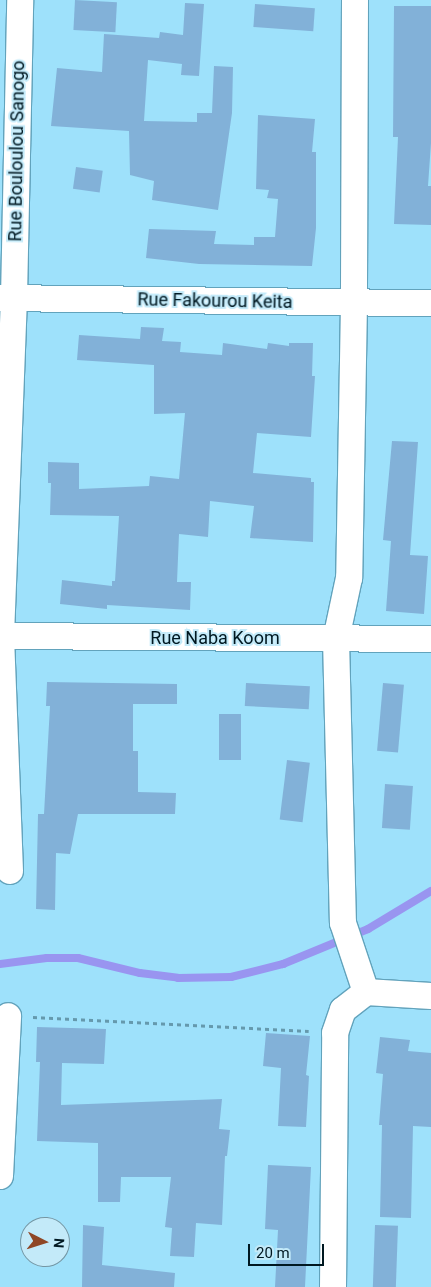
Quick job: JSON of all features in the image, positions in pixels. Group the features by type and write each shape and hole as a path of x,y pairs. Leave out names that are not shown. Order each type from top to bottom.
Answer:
{"street":[{"name":"Rue Bouloulou Sanogo","path":"10,871 0,636 7,298 20,0"},
{"path":"355,0 354,303 349,578 336,639 343,923 366,992"},
{"name":"Rue Fakourou Keita","path":"7,298 354,303 431,302"},
{"name":"Rue Naba Koom","path":"0,636 431,639"},
{"path":"333,1287 335,1033 343,1010 366,992 431,996"},
{"path":"0,1176 8,1016"}],"path":[{"path":"8,1016 335,1033"}],"building":[{"path":"75,0 117,2 115,32 73,30"},
{"path":"185,3 204,4 199,76 181,75 182,64 148,60 144,121 197,122 197,113 212,113 214,66 233,67 232,113 218,210 152,200 154,181 130,175 129,131 51,126 57,68 102,72 104,34 159,38 160,32 183,35"},
{"path":"255,4 315,8 313,31 253,27"},
{"path":"394,6 431,6 431,143 428,186 431,186 431,225 394,224 398,137 393,137"},
{"path":"258,115 315,119 312,152 316,152 316,228 312,266 199,264 146,258 149,229 216,231 214,244 254,245 254,237 275,237 278,199 267,198 269,190 256,189"},
{"path":"76,167 103,171 100,193 73,189"},
{"path":"141,327 164,328 162,341 181,342 180,352 222,355 223,343 267,349 268,343 289,346 289,343 313,343 312,376 315,376 311,437 257,433 253,473 311,478 311,482 314,482 313,542 250,538 254,506 210,501 208,537 179,534 177,582 191,582 190,610 107,605 107,609 60,604 62,580 112,586 112,581 115,581 119,516 50,515 51,483 48,483 48,462 79,463 79,489 149,486 150,476 179,479 185,413 154,414 154,365 77,360 79,335 140,339"},
{"path":"392,441 418,442 410,555 428,556 424,614 386,611 391,541 383,540"},
{"path":"47,682 177,684 177,704 133,704 133,751 138,751 138,792 176,793 175,814 78,814 70,854 56,853 55,910 36,909 38,814 44,814 50,706 46,706"},
{"path":"246,683 310,686 309,709 245,706"},
{"path":"383,683 404,685 398,753 377,751"},
{"path":"219,714 241,714 241,760 219,760"},
{"path":"287,760 310,763 303,822 280,820"},
{"path":"385,784 413,786 410,830 382,828"},
{"path":"37,1027 106,1029 104,1064 62,1063 61,1105 222,1099 219,1129 230,1130 227,1156 225,1156 222,1225 196,1223 194,1257 170,1256 172,1228 165,1227 171,1177 121,1177 120,1202 98,1202 98,1143 37,1141 40,1062 36,1062"},
{"path":"266,1033 310,1036 306,1075 309,1076 306,1127 278,1126 281,1068 263,1066"},
{"path":"380,1037 410,1040 408,1051 431,1053 431,1127 413,1126 411,1218 380,1217 382,1125 379,1125 383,1074 376,1073"},
{"path":"268,1165 311,1167 305,1287 275,1287 278,1230 265,1229"},
{"path":"83,1225 104,1227 102,1265 175,1273 174,1287 82,1287"},
{"path":"375,1225 398,1226 396,1287 373,1287"}],"waterway":[{"path":"0,964 47,958 78,958 140,973 178,978 231,977 283,964 368,929 431,891"}]}
